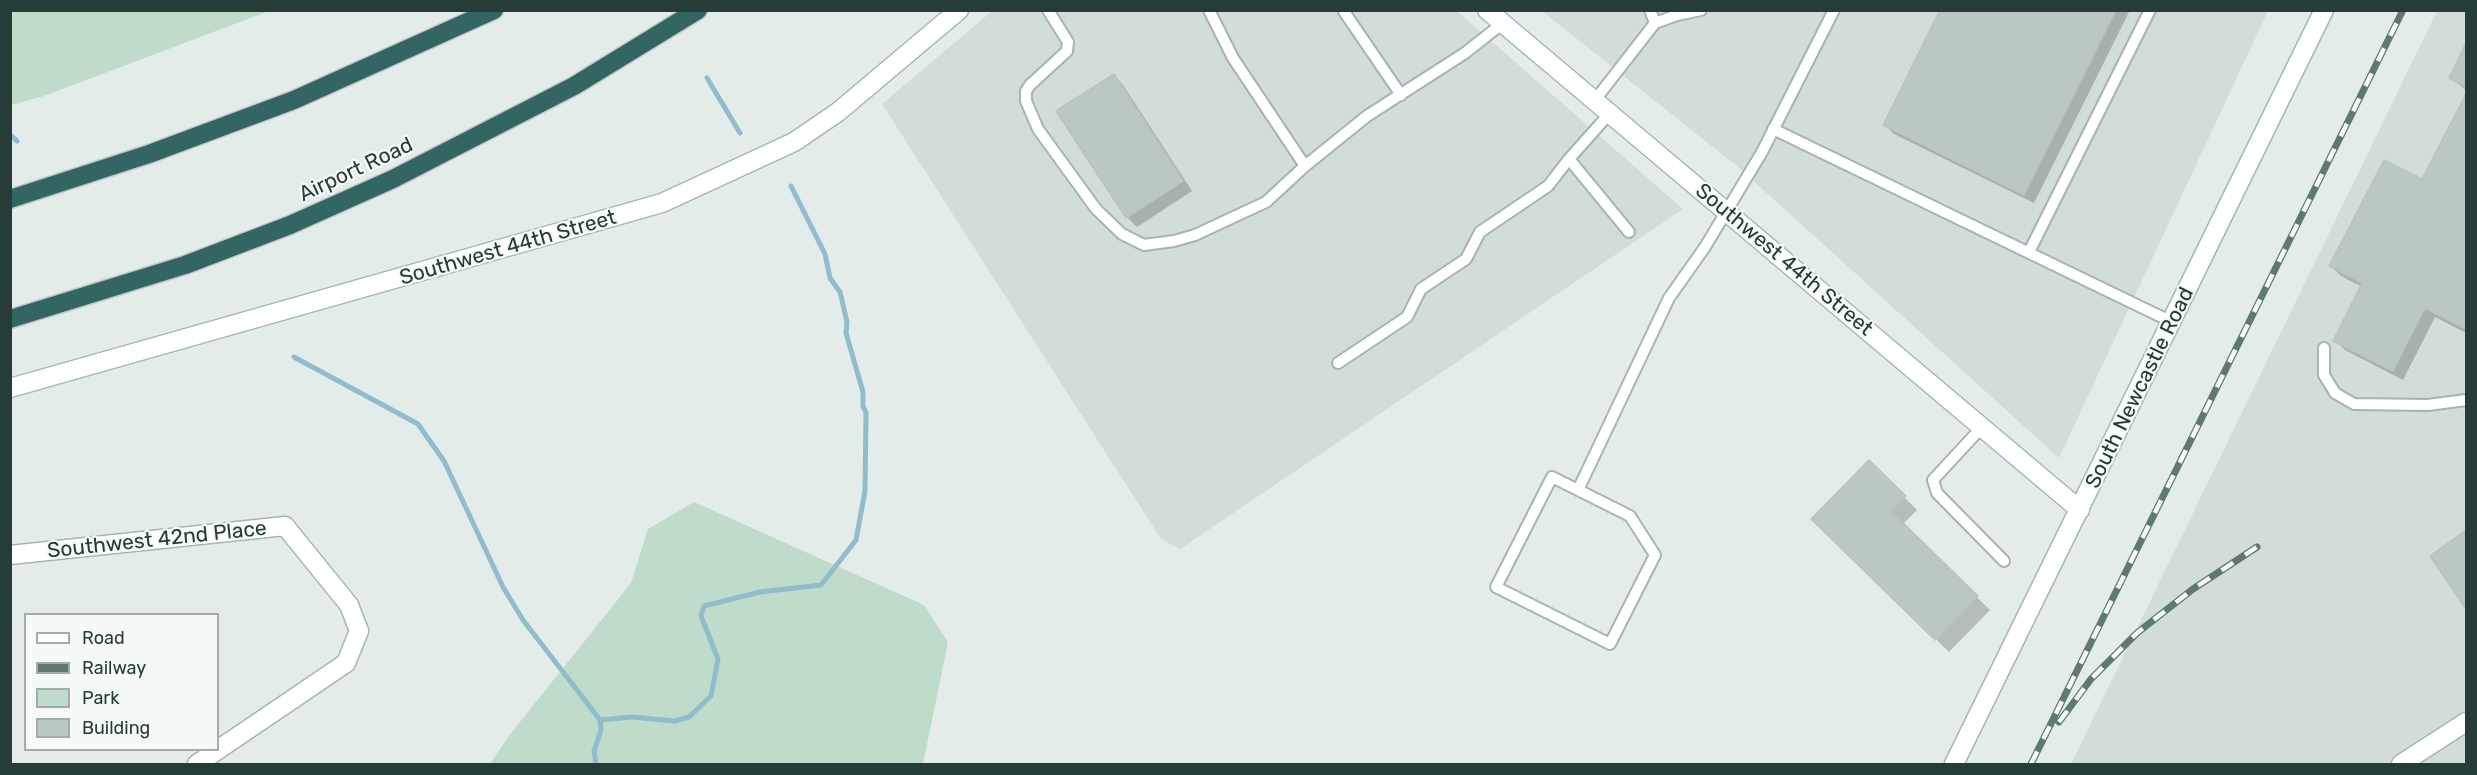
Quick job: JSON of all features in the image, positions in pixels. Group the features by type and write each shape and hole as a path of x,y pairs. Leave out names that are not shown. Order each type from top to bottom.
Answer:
{"highway":[{"path":"10,199 149,154 294,100 494,10"},
{"name":"Airport Road","path":"10,319 185,265 290,225 393,179 574,86 698,10"}],"street":[{"name":"Southwest 44th Street","path":"10,388 662,203 794,142 838,112 959,10"},
{"name":"Southwest 44th Street","path":"1487,10 2080,510"},
{"name":"South Newcastle Road","path":"1954,765 2324,10"},
{"name":"Southwest 42nd Place","path":"10,555 285,526 349,605 359,631 346,663 219,750"},
{"path":"2401,765 2466,722"},
{"name":"Southwest 42nd Place","path":"197,765 217,751"}],"lane":[{"path":"1048,10 1068,42 1067,51 1030,85 1026,91 1026,101 1038,129 1096,208 1122,234 1144,245 1174,241 1195,235 1266,202 1305,166 1367,116 1465,53 1503,23"},
{"path":"1209,10 1233,58 1305,166"},
{"path":"1343,10 1401,95"},
{"path":"1650,10 1655,23"},
{"path":"1595,100 1655,23 1666,18 1701,10"},
{"path":"1578,490 1670,298 1726,211 1773,129 1834,10"},
{"path":"2029,252 2150,10"},
{"path":"1338,363 1407,317 1421,290 1466,259 1480,232 1548,186 1610,113"},
{"path":"1773,129 2172,322"},
{"path":"1569,159 1629,232"},
{"path":"2324,348 2324,375 2335,393 2354,404 2428,405 2466,400"},
{"path":"1982,427 1933,480 1937,493 2004,561"},
{"path":"1552,477 1578,490 1630,516 1655,555 1610,644 1496,587 1552,477"}],"shaded area":[{"path":"992,11 1457,11 1683,209 1180,549 1161,539 882,104"},
{"path":"1542,11 2268,11 2059,458 1738,167"},
{"path":"2437,11 2466,11 2466,764 2071,764"}],"green space":[{"path":"11,10 269,11 44,96 11,105"},
{"path":"694,502 924,605 948,642 923,764 490,764 508,737 631,583 648,529"}],"building":[{"path":"1940,10 2116,10 2024,195 1883,125"},
{"path":"2466,43 2466,87 2449,78"},
{"path":"1114,74 1183,181 1126,218 1056,111"},
{"path":"2466,94 2466,329 2425,308 2393,371 2333,341 2362,283 2329,266 2384,160 2422,179"},
{"path":"1869,460 1906,496 1891,511 1978,596 1935,640 1811,519"},
{"path":"2466,530 2466,609 2430,556"}],"waterway":[{"path":"707,78 740,133"},
{"path":"10,135 17,141"},
{"path":"600,720 632,717 675,721 689,717 711,696 718,659 701,616 704,606 760,592 821,585 856,540 865,491 866,413 863,406 863,392 846,333 847,322 840,292 830,278 825,254 791,186"},
{"path":"294,357 418,424 444,461 503,587 523,620 600,720 601,730 594,751 596,764"}],"railway":[{"path":"2031,764 2403,10"},
{"path":"2059,722 2091,679 2137,633 2193,589 2257,547"}]}
